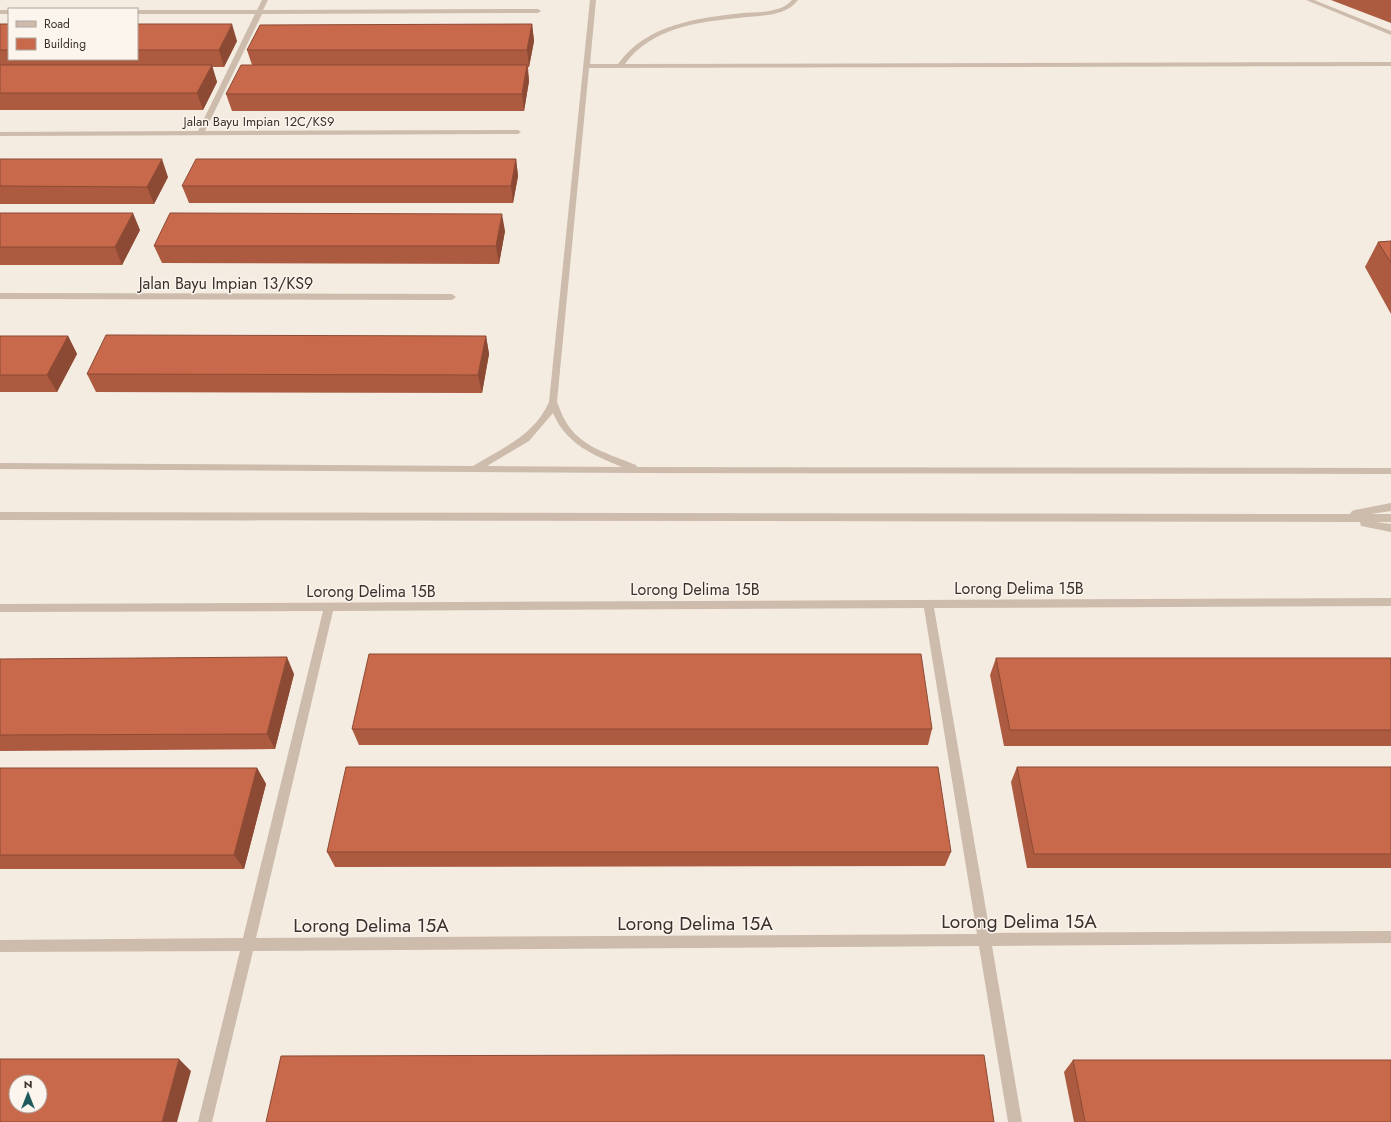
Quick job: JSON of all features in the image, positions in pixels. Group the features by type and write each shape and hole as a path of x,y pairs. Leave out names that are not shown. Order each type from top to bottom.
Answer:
{"street":[{"path":"201,133 265,0"},
{"path":"476,468 526,439 548,412 553,402 593,0"},
{"path":"620,66 636,47 650,37 667,29 706,20 774,12 785,9 795,0"},
{"path":"1309,0 1391,33"},
{"path":"138,12 538,11"},
{"path":"586,66 1391,64"},
{"name":"Jalan Bayu Impian 12C/KS9","path":"0,134 518,132"},
{"name":"Jalan Bayu Impian 13/KS9","path":"0,296 452,297"},
{"path":"553,402 563,424 578,442 603,455 639,470"},
{"path":"0,466 639,470 1391,471"},
{"path":"1334,519 1391,507"},
{"path":"0,516 1391,518"},
{"path":"1334,519 1391,528"},
{"name":"Lorong Delima 15B","path":"0,608 1391,602"},
{"path":"928,604 1015,1122"},
{"path":"205,1122 329,607"},
{"name":"Lorong Delima 15A","path":"0,946 1391,937"}],"building":[{"path":"0,24 8,24 8,50 0,50"},
{"path":"138,24 232,24 219,50 138,50"},
{"path":"532,24 527,50 247,50 260,25"},
{"path":"0,65 212,65 197,93 0,93"},
{"path":"241,65 527,65 522,94 226,94"},
{"path":"0,159 162,159 147,187 0,186"},
{"path":"196,159 516,159 511,186 182,186"},
{"path":"0,213 133,213 115,247 0,247"},
{"path":"170,213 502,214 496,246 154,246"},
{"path":"1391,241 1391,263 1378,242"},
{"path":"106,335 486,336 478,375 87,374"},
{"path":"0,336 68,336 47,375 0,375"},
{"path":"369,654 921,654 932,729 352,729"},
{"path":"287,657 267,734 0,735 0,659"},
{"path":"996,658 1391,658 1391,730 1010,730"},
{"path":"346,767 938,767 951,852 327,852"},
{"path":"1017,767 1391,767 1391,854 1034,854"},
{"path":"0,768 257,768 234,855 0,855"},
{"path":"984,1055 994,1122 266,1122 281,1056"},
{"path":"0,1059 179,1059 162,1122 0,1122"},
{"path":"1073,1060 1391,1060 1391,1122 1085,1122"}]}
